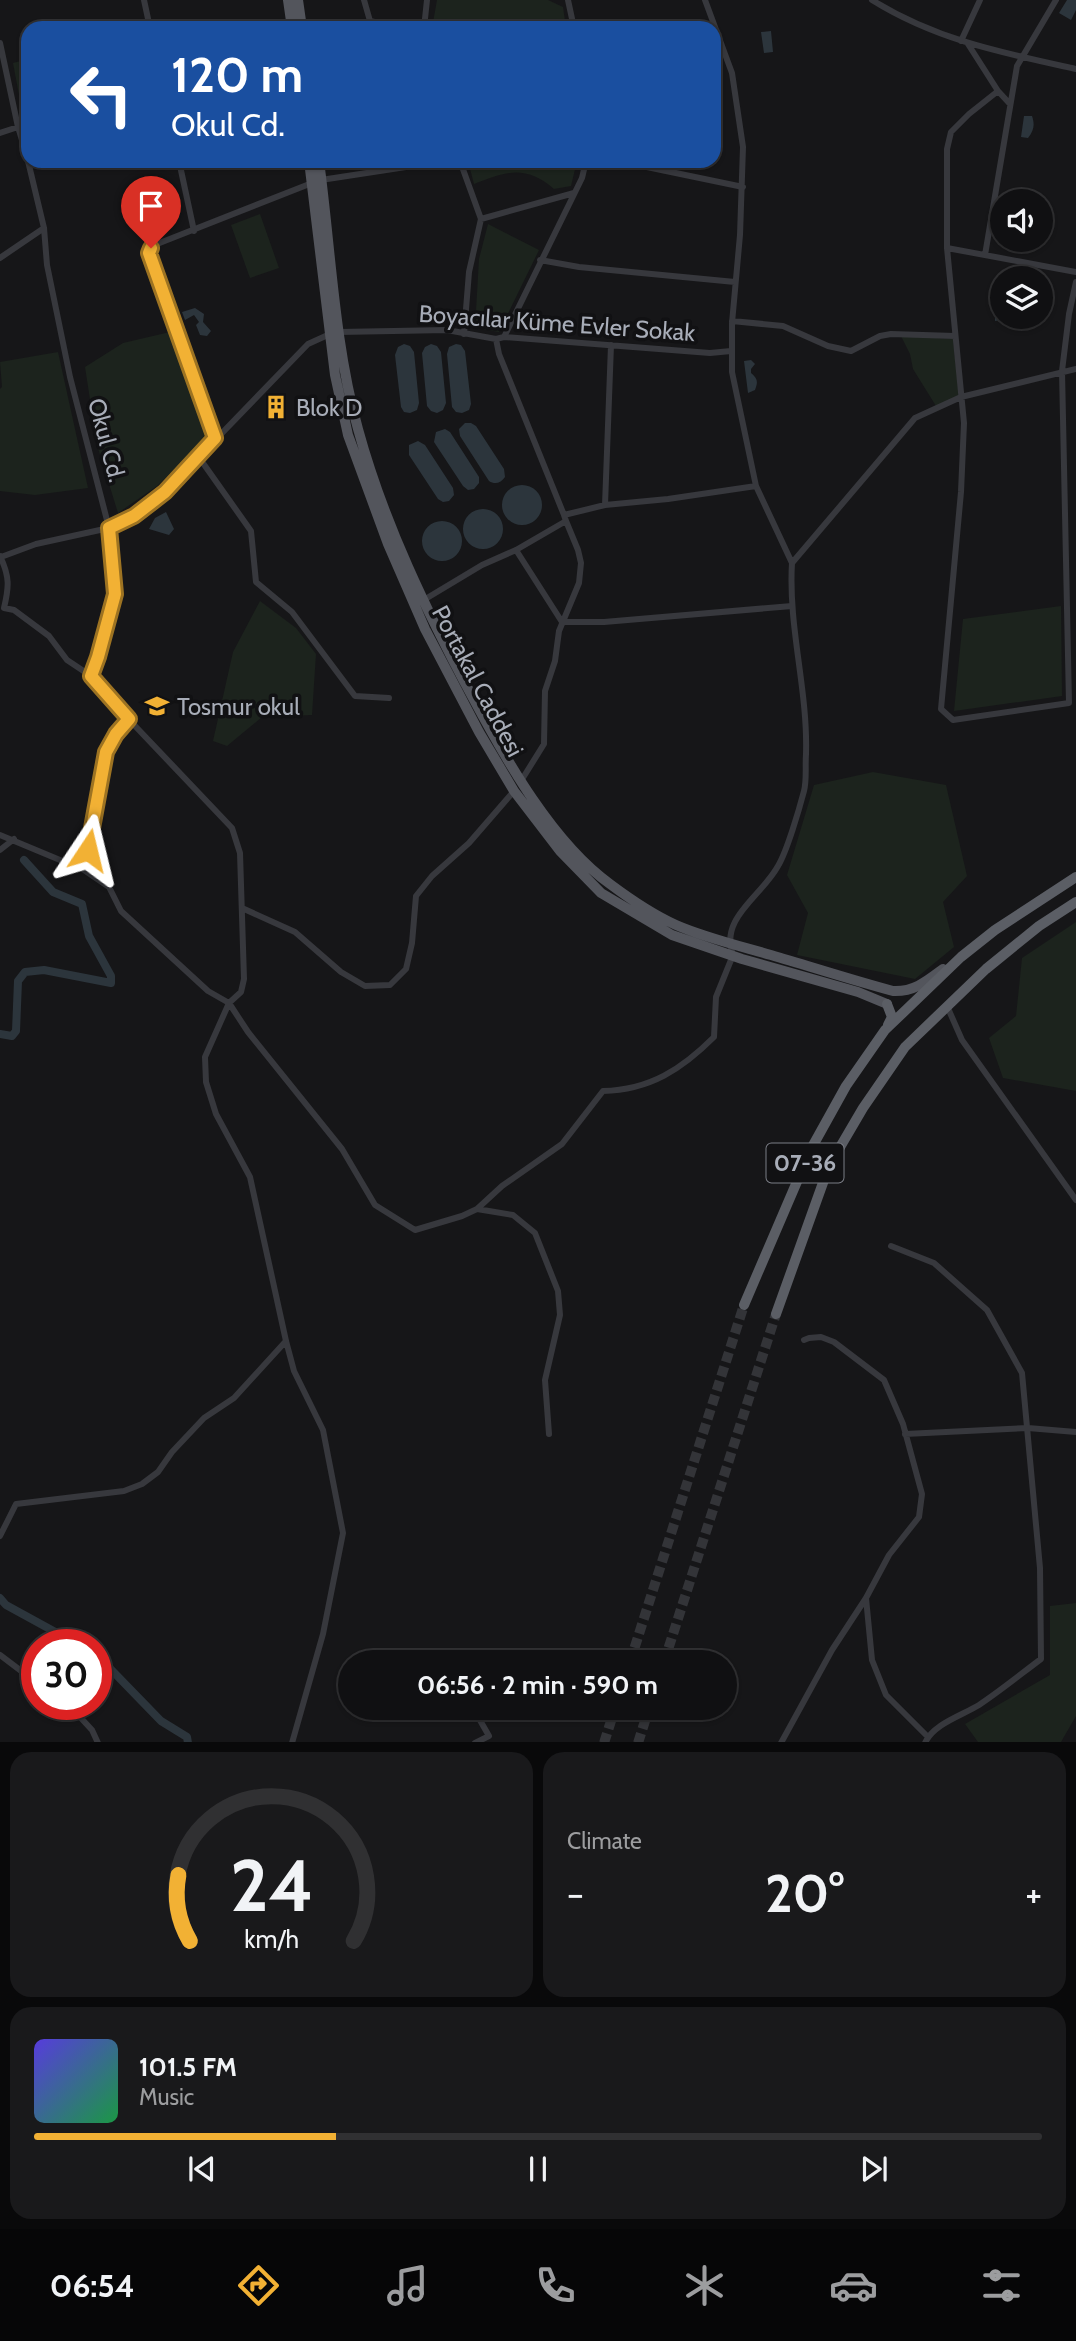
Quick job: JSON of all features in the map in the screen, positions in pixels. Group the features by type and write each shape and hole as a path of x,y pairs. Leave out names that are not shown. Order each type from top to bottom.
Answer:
{"highway":[{"name":"07-36","path":"744,1305 811,1149 846,1086 885,1030 909,1004 961,957 995,930 1076,877"},
{"name":"07-36","path":"776,1314 829,1166 863,1108 905,1047 986,969 1039,926 1076,902"},
{"path":"885,1030 892,1017 887,1004"}],"main road":[{"path":"288,0 291,21"},
{"path":"298,0 301,21"},
{"name":"Portakal Caddesi","path":"312,168 317,181"},
{"name":"Portakal Caddesi","path":"318,168 317,181 335,333 358,429 391,526 422,601 517,786 566,842 607,882 674,924 893,991 916,988 961,957"},
{"name":"Portakal Caddesi","path":"335,333 335,375 348,435 388,544 425,629 479,732 560,851 601,893 672,935 858,992 887,1004"}],"street":[{"path":"144,0 148,21"},
{"path":"364,0 370,21"},
{"path":"425,21 427,0"},
{"path":"568,0 573,21"},
{"name":"Boyacılar Küme Evler Sokak","path":"705,0 713,21"},
{"path":"872,0 913,23 964,43 1076,69"},
{"path":"964,43 980,0"},
{"path":"985,255 1017,66 1056,0"},
{"name":"Okul Cd.","path":"0,43 21,137"},
{"name":"Boyacılar Küme Evler Sokak","path":"721,43 732,73 743,147 743,187 732,321 733,372 756,486 792,563"},
{"path":"964,43 1010,104"},
{"path":"998,91 951,132 947,149 947,248 964,423 961,492 941,709 953,720 1069,703 1062,371 1076,282"},
{"path":"0,133 18,127"},
{"name":"Okul Cd.","path":"30,168 44,228 47,265 70,377 109,528 115,594 91,676"},
{"path":"180,168 194,231"},
{"path":"215,438 149,253 157,244 317,181 385,168"},
{"path":"463,168 481,219 469,272 464,334"},
{"path":"242,908 295,932 341,972 365,986 390,985 406,969 412,943 416,896 432,876 469,843 517,786 544,744 545,691 555,661 562,622 579,583 581,563 499,354 500,338 582,178 584,168"},
{"path":"652,168 743,187"},
{"path":"481,219 574,193"},
{"path":"0,258 44,228"},
{"path":"947,248 1076,272"},
{"path":"540,260 579,267 734,282"},
{"path":"732,321 783,326 828,346 851,351 880,336 891,334 955,337"},
{"name":"Boyacılar Küme Evler Sokak","path":"335,333 447,331 500,338 710,353 731,351"},
{"path":"292,1742 323,1634 342,1533 323,1430 294,1371 250,1177 216,1114 206,1082 205,1057 229,1003 241,992 244,979 240,853 232,828 91,676 67,660 49,636 14,610 2,609 8,589 8,572 0,556 36,544 109,528 134,516 165,492 308,344 335,333"},
{"path":"605,505 611,345"},
{"path":"0,835 84,870 109,887 121,911 208,991 229,1003 248,1032 342,1149 374,1205 415,1230 462,1216 477,1209 502,1186 562,1144 603,1091 625,1090 673,1072 714,1037 716,997 733,955 728,942 733,922 762,890 779,865 805,788 806,735 792,606 792,563 915,418 961,397 1076,369"},
{"path":"198,456 251,531 256,582 292,612 355,696 389,698"},
{"path":"422,601 482,565 516,550 565,518 605,505 756,486"},
{"path":"516,550 562,622"},
{"path":"562,622 604,622 792,606"},
{"path":"84,870 106,752 129,719"},
{"path":"0,849 14,839"},
{"path":"947,1006 961,1040 1076,1200"},
{"path":"477,1209 513,1215 535,1233 558,1291 560,1315 545,1380 549,1434"},
{"path":"866,1598 872,1660 886,1695 927,1740 936,1730 980,1704 1041,1659 1040,1568 1022,1373 987,1310 934,1263 891,1246"},
{"path":"781,1742 889,1555 919,1517 922,1493 905,1434 884,1380 834,1342 821,1338 804,1340"},
{"path":"0,1536 16,1504 124,1491 142,1484 158,1472 172,1452 204,1418 234,1398 286,1341"},
{"path":"905,1434 1028,1428 1076,1432"},
{"path":"0,1656 21,1671"},
{"path":"83,1720 98,1742"},
{"path":"475,1742 489,1736 480,1720"}],"shaded area":[{"path":"437,0 548,0 563,7 565,21 433,21"},
{"path":"1067,0 1076,0 1076,10 1071,20 1059,13"},
{"path":"771,31 773,52 764,53 761,32"},
{"path":"21,61 21,106 13,63"},
{"path":"1024,116 1032,116 1033,130 1028,138 1021,137"},
{"path":"470,168 575,168 571,186 554,189 544,181 525,173 496,176 474,184"},
{"path":"260,214 279,268 250,278 231,225"},
{"path":"488,224 539,250 499,332 475,328 479,259"},
{"path":"195,308 204,314 203,322 211,331 207,336 200,335 196,325 199,322 194,315 185,320 182,312"},
{"path":"170,332 208,437 157,486 118,513 97,445 85,367 123,343"},
{"path":"901,336 953,339 959,396 936,406 913,369 910,354"},
{"path":"404,344 410,346 414,352 419,403 417,410 410,413 404,412 401,407 395,355 398,347"},
{"path":"431,344 437,346 441,352 446,403 443,410 437,413 427,406 422,353 425,347"},
{"path":"461,345 465,351 471,404 469,410 462,413 456,412 452,407 447,354 449,347"},
{"path":"58,352 88,488 35,495 0,491 0,362"},
{"path":"751,360 755,364 751,373 757,383 755,390 748,393 744,361"},
{"path":"465,423 476,426 504,469 505,477 500,482 489,481 460,436 459,429"},
{"path":"445,429 450,432 479,477 479,483 474,489 468,490 463,486 434,442 436,432"},
{"path":"418,441 425,445 453,488 454,495 449,501 438,499 409,455 409,445"},
{"path":"522,485 536,491 542,505 536,519 522,525 508,519 502,505 508,491"},
{"path":"483,509 497,515 503,529 497,543 483,549 469,543 463,529 469,515"},
{"path":"166,512 174,529 169,535 149,529 155,518"},
{"path":"442,521 456,527 462,541 456,555 442,561 428,555 422,541 428,527"},
{"path":"260,601 296,628 316,654 312,715 262,717 227,746 213,741 233,652"},
{"path":"1061,606 1062,696 954,711 963,619"},
{"path":"873,772 946,785 967,876 943,902 954,947 915,979 797,955 808,913 787,875 814,785"},
{"path":"1076,922 1076,1091 1003,1078 989,1038 1016,1016 1022,958"},
{"path":"1076,1603 1076,1716 1061,1742 978,1742 965,1724 1050,1675 1050,1606"}],"waterway":[{"path":"0,1034 12,1036 16,1031 18,981 25,972 44,970 111,983 111,976 89,936 82,904 53,892 24,860"},
{"path":"0,1598 6,1605 50,1629"},
{"path":"112,1670 161,1721 187,1737 188,1742"}],"tunnel":[{"path":"634,1650 744,1305"},
{"path":"668,1650 776,1314"},
{"path":"604,1742 611,1720"},
{"path":"638,1742 645,1720"}],"place":[{"name":"Blok D","path":"276,407"},
{"name":"Tosmur okul","path":"157,706"}],"route":[{"path":"88,850 106,752 129,719 91,676 115,594 109,528 134,516 165,492 215,438 149,253 151,248"}]}
